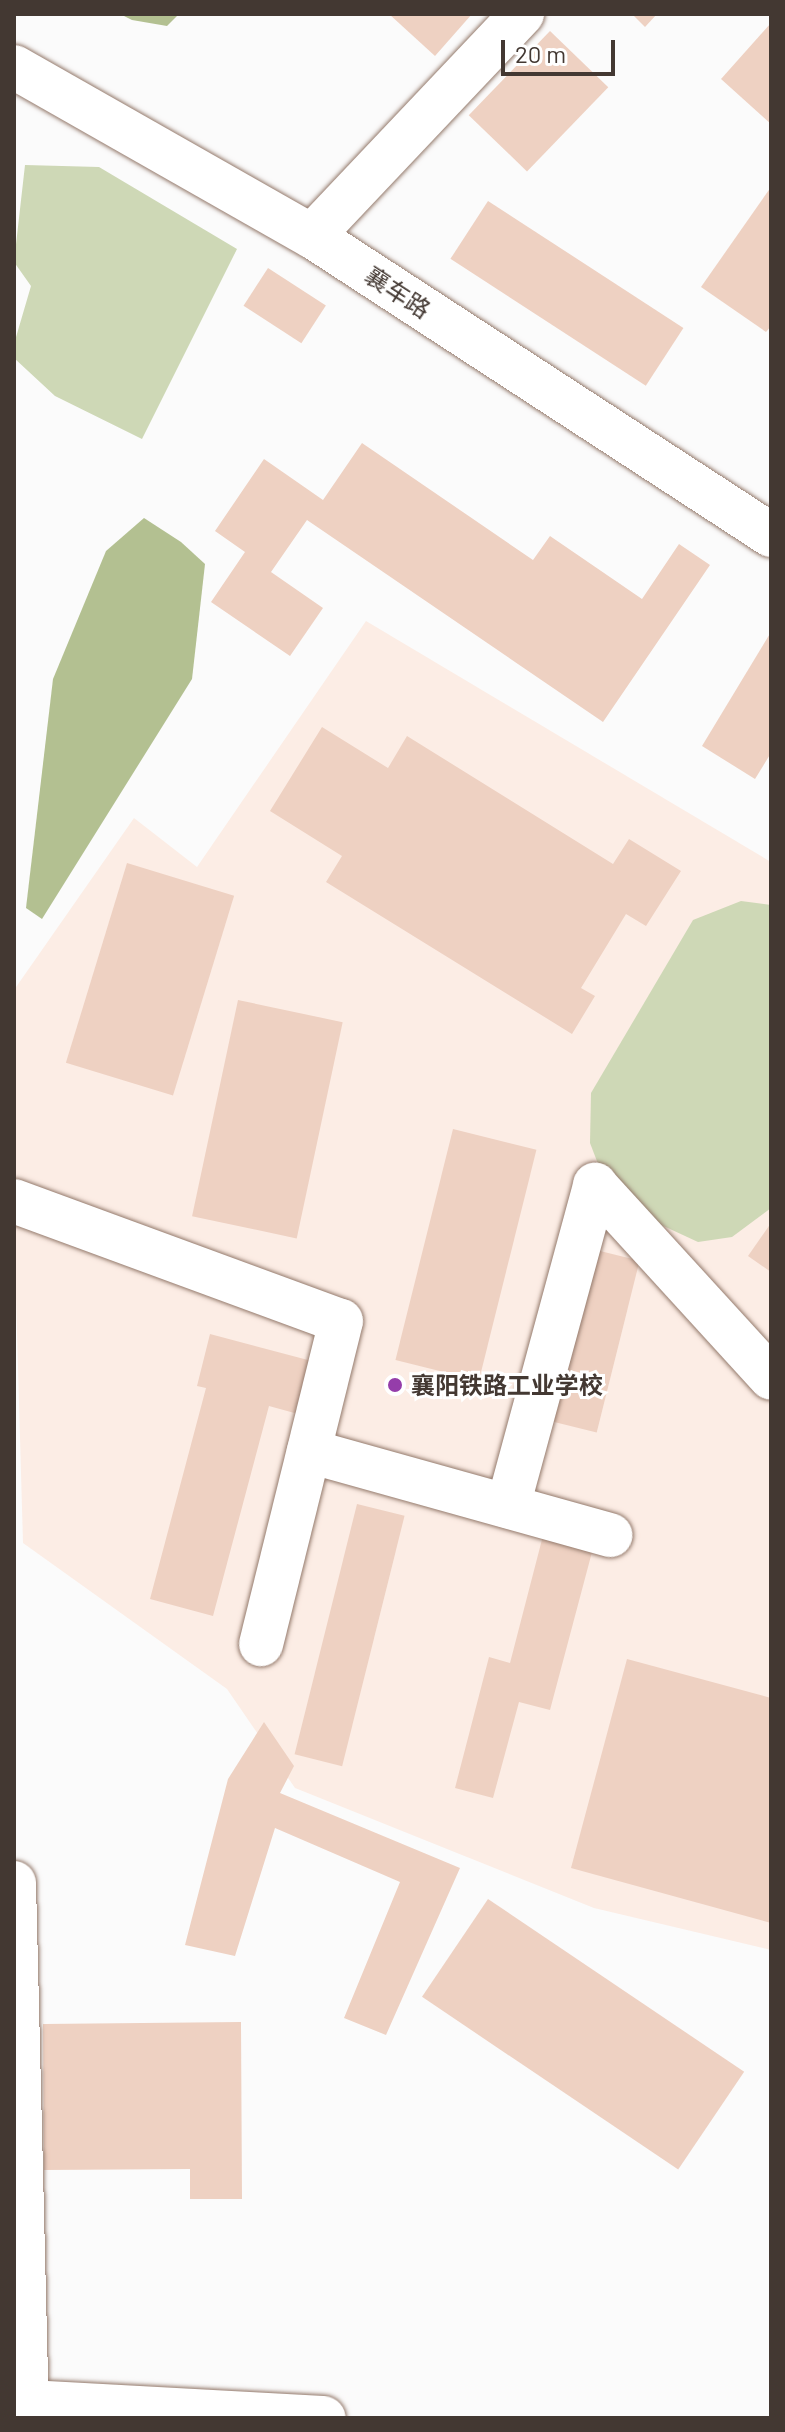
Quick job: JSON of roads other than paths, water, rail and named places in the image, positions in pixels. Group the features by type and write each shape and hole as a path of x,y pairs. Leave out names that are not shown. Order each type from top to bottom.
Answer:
{"street":[{"path":"312,236 522,14"},
{"name":"襄车路","path":"14,67 312,236 771,535"},
{"path":"508,1506 595,1185 771,1378"},
{"path":"14,1201 341,1321 261,1644"},
{"path":"309,1451 610,1535"},
{"path":"14,1883 27,2410 324,2418"}],"place":[{"name":"襄阳铁路工业学校","path":"395,1385"}]}
